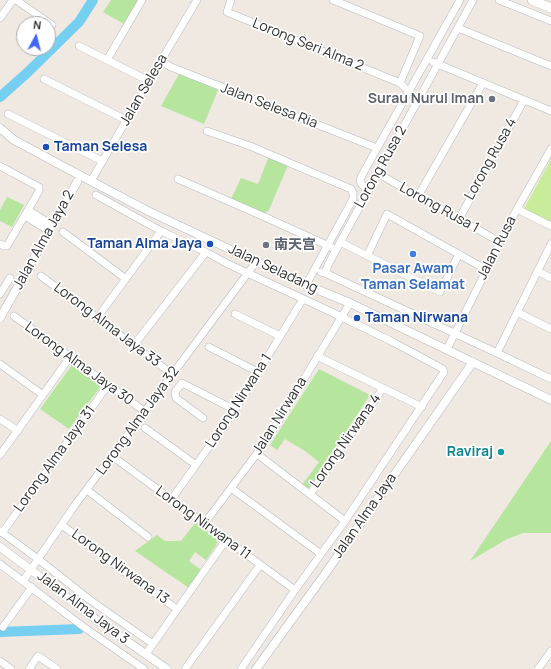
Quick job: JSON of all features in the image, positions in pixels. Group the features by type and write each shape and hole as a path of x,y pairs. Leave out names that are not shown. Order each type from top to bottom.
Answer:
{"main road":[{"path":"532,0 551,8"}],"street":[{"path":"0,18 14,0 38,16"},
{"path":"107,60 142,0"},
{"name":"Jalan Selesa","path":"91,181 148,81 197,0"},
{"name":"Lorong Seri Alma 2","path":"231,0 227,12 400,83"},
{"path":"333,0 420,36 400,83 409,91"},
{"path":"369,189 362,185 360,181 361,176 460,0"},
{"name":"Lorong Rusa 2","path":"325,273 377,173 473,0"},
{"path":"499,0 551,21"},
{"path":"458,28 551,66"},
{"path":"79,46 148,81"},
{"path":"427,60 551,111"},
{"name":"Jalan Selesa Ria","path":"161,61 171,67 377,148"},
{"path":"44,79 126,120"},
{"path":"418,196 483,83"},
{"name":"Lorong Rusa 4","path":"459,219 524,100"},
{"path":"8,114 102,161"},
{"name":"Jalan Seladang","path":"0,128 14,140 148,211 306,286 350,303 551,400"},
{"path":"207,131 250,146 346,187 353,193 353,199 306,286"},
{"name":"Jalan Rusa","path":"447,349 517,209 551,149"},
{"path":"0,166 39,187 39,191 7,246 0,244"},
{"name":"Jalan Alma Jaya 2","path":"66,168 77,182 90,183 100,186"},
{"name":"Lorong Rusa 1","path":"377,173 500,242"},
{"path":"178,179 336,250"},
{"name":"Jalan Alma Jaya 2","path":"0,318 77,182"},
{"name":"Jalan Seladang","path":"96,195 161,231 393,342 443,369 444,372 442,376 422,407"},
{"path":"353,199 361,203"},
{"path":"517,209 551,226"},
{"path":"26,213 51,228"},
{"path":"367,256 387,214 487,270"},
{"path":"97,318 161,231"},
{"path":"64,232 126,279"},
{"path":"340,242 440,292 458,254"},
{"path":"496,352 551,244"},
{"path":"134,345 206,252"},
{"name":"Lorong Alma Jaya 32","path":"23,581 32,570 62,524 256,262"},
{"name":"Jalan Seladang","path":"314,270 325,273 455,333"},
{"path":"537,271 551,278"},
{"name":"Lorong Alma Jaya 33","path":"41,276 172,374"},
{"path":"0,294 10,278"},
{"name":"Lorong Nirwana 1","path":"170,500 235,410 303,299"},
{"name":"Jalan Nirwana","path":"204,524 267,440 350,303"},
{"path":"517,312 551,329"},
{"path":"235,314 280,336"},
{"name":"Lorong Alma Jaya 30","path":"14,316 144,412"},
{"path":"455,333 551,379"},
{"path":"209,347 258,372"},
{"path":"241,669 295,590 345,521 422,407 317,356"},
{"path":"0,456 70,357"},
{"name":"Jalan Alma Jaya","path":"256,669 325,574 473,362"},
{"path":"0,364 43,395"},
{"path":"203,418 176,398 175,392 182,383 235,410"},
{"name":"Lorong Alma Jaya 31","path":"1,532 108,385"},
{"name":"Lorong Nirwana 4","path":"310,494 383,388"},
{"path":"0,419 18,431"},
{"path":"145,428 196,465"},
{"path":"257,454 345,521"},
{"name":"Lorong Nirwana 11","path":"112,456 170,500 295,590"},
{"path":"232,488 321,554"},
{"path":"87,490 148,537"},
{"name":"Lorong Nirwana 13","path":"62,524 112,563 177,609"},
{"name":"Jalan Alma Jaya 3","path":"1,532 90,600 153,644"},
{"path":"146,654 226,540"},
{"name":"Jalan Alma Jaya 3","path":"0,547 94,618 167,669"},
{"path":"185,669 260,565"},
{"name":"Jalan Alma Jaya 3","path":"1,568 32,587 85,628 144,669"},
{"path":"3,627 32,587"},
{"path":"85,628 94,618"},
{"path":"538,669 551,652"},
{"path":"28,669 38,656 57,669"},
{"path":"0,661 12,669"}],"green space":[{"path":"111,0 138,0 124,24 103,12"},
{"path":"179,74 218,90 204,124 161,106"},
{"path":"269,156 288,165 269,210 265,215 231,199 241,178 258,184"},
{"path":"551,159 551,223 524,209"},
{"path":"7,197 24,205 12,227 0,221 0,210"},
{"path":"72,365 101,386 69,429 40,409"},
{"path":"319,369 370,395 308,490 302,485 319,462 305,451 285,439 277,450 270,445"},
{"path":"551,441 551,533 523,533 507,539 470,561"},
{"path":"195,523 217,539 217,544 206,560 195,552 189,561 201,570 189,588 135,551 157,535 165,541 181,541"}],"waterway":[{"path":"0,97 79,22 93,0"},
{"path":"0,632 79,629"}],"place":[{"name":"Surau Nurul Iman","path":"492,99"},
{"name":"Taman Selesa","path":"46,147"},
{"name":"Taman Alma Jaya","path":"210,244"},
{"name":"南天宫","path":"266,245"},
{"name":"Pasar Awam Taman Selamat","path":"413,254"},
{"name":"Taman Nirwana","path":"357,318"},
{"name":"Raviraj","path":"501,452"}]}
